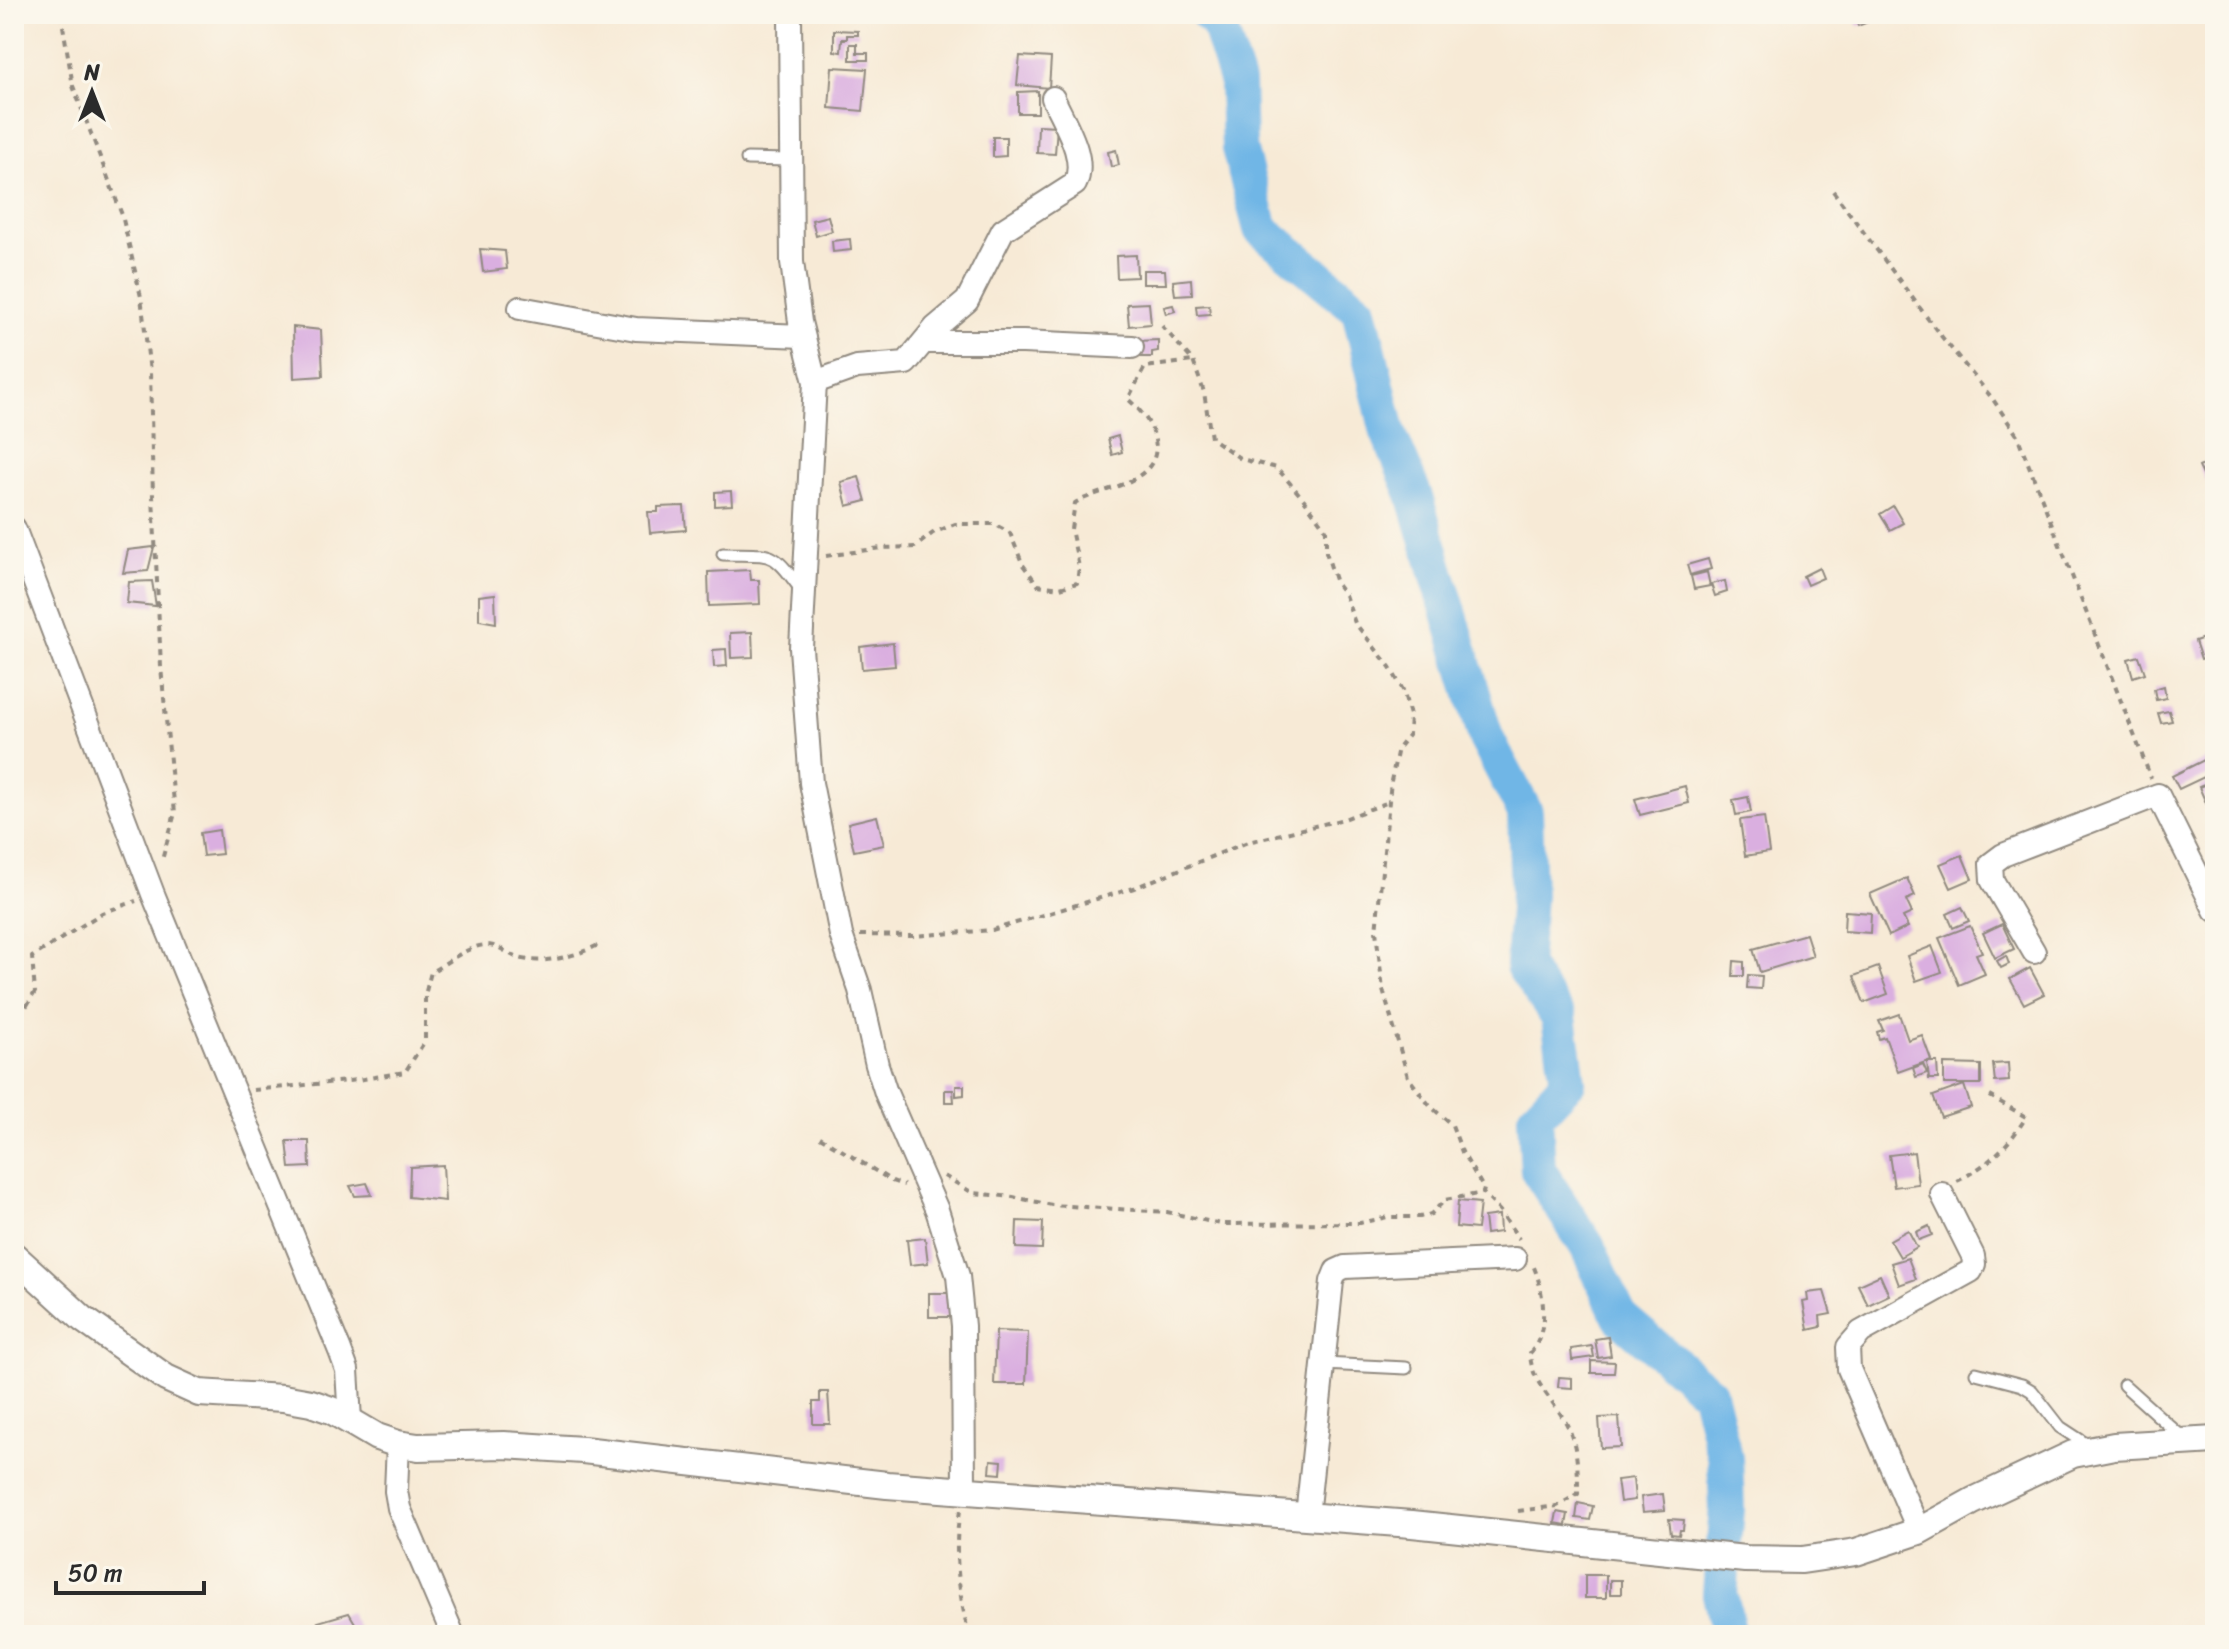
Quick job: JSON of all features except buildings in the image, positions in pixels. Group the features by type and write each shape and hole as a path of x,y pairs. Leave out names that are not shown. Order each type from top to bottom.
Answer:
{"street":[{"path":"790,14 792,262 803,336 815,382 801,648 811,783 841,935 860,990 877,1065 948,1244 961,1300 964,1490"},
{"path":"815,382 857,367 901,365 914,356 935,328 967,301 1003,230 1075,184 1080,175 1079,162 1053,98"},
{"path":"520,308 636,329 803,336"},
{"path":"924,342 1132,347"},
{"path":"14,528 153,894 347,1370 350,1420"},
{"path":"2034,952 1992,880 1991,864 2003,855 2158,795 2215,910"},
{"path":"1919,1531 1849,1369 1848,1347 1861,1332 1971,1271 1973,1256 1942,1194"},
{"path":"14,1256 110,1341 174,1383 215,1396 283,1398 311,1403 350,1420 377,1437 398,1444 418,1447 482,1444 583,1450 887,1485 1440,1526 1745,1559 1827,1558 1856,1552 1919,1531 2054,1461 2093,1449 2215,1440"},
{"path":"1307,1516 1332,1281 1336,1271 1345,1267 1524,1256"},
{"path":"398,1444 396,1491 399,1508 453,1635"}],"lane":[{"path":"747,159 790,160"},
{"path":"723,554 776,558 803,592"},
{"path":"1323,1364 1406,1368"},
{"path":"1976,1373 2022,1385 2032,1391 2060,1427 2093,1449"},
{"path":"2124,1385 2189,1443"}],"path":[{"path":"14,1027 35,992 32,957 102,913 153,894 175,813 161,667 150,372 141,297 125,224 73,86 61,14"},
{"path":"1833,191 2017,435 2158,795"},
{"path":"1162,326 1193,361 1204,392 1211,438 1241,459 1277,468 1326,530 1329,562 1355,623 1390,667 1403,690 1410,715 1409,734 1398,748 1388,803 1376,931 1383,990 1408,1077 1430,1106 1452,1125 1462,1152 1484,1189 1483,1193 1500,1211 1536,1272 1543,1309 1538,1344 1530,1353 1530,1366 1572,1436 1578,1474 1578,1494 1557,1506 1515,1511"},
{"path":"804,560 881,548 915,547 933,533 955,524 994,524 1010,533 1023,565 1038,585 1060,588 1077,583 1079,567 1071,529 1075,503 1091,494 1129,483 1151,468 1158,453 1153,429 1128,399 1132,386 1145,367 1193,361"},
{"path":"841,935 913,936 992,930 1134,888 1248,842 1344,819 1388,803"},
{"path":"234,1092 358,1080 405,1072 425,1041 425,995 431,972 471,950 487,945 533,960 560,957 600,944"},
{"path":"1942,1194 1944,1187 1981,1169 2014,1137 2026,1117 1990,1096"},
{"path":"820,1137 892,1181 930,1195"},
{"path":"917,1164 973,1193 1052,1205 1167,1212 1221,1224 1360,1223 1388,1217 1420,1217 1431,1214 1445,1200 1483,1193"},
{"path":"964,1490 958,1524 959,1594 969,1635"}],"waterway":[{"path":"1208,14 1218,23 1237,83 1239,148 1261,229 1359,310 1388,432 1414,494 1486,738 1525,812 1528,895 1523,966 1559,1018 1568,1082 1535,1117 1538,1170 1587,1246 1620,1317 1709,1393 1725,1459 1727,1508 1720,1594 1729,1635"}]}
